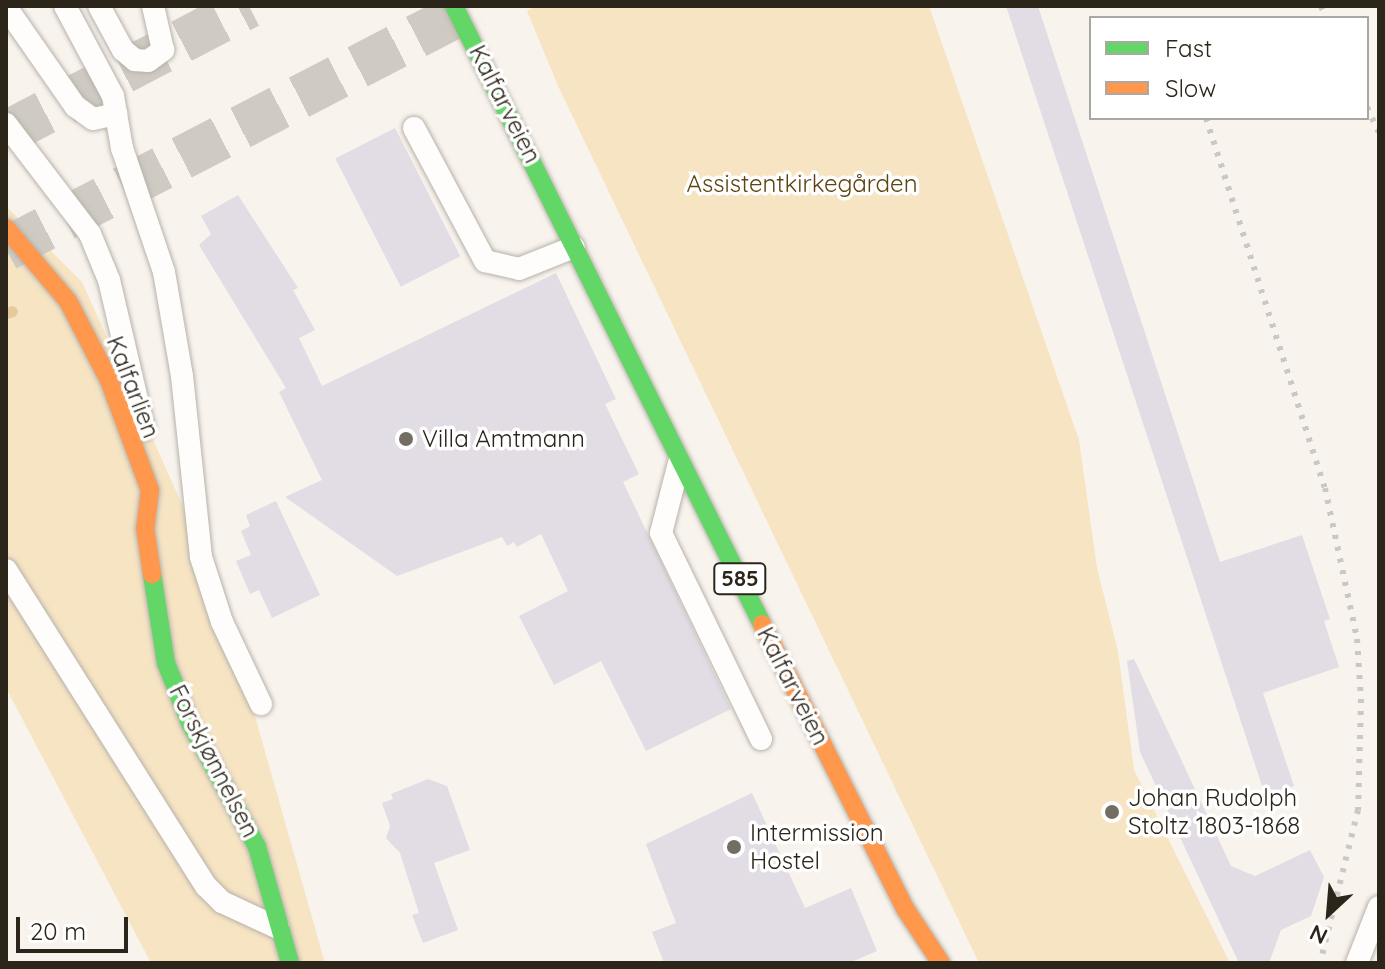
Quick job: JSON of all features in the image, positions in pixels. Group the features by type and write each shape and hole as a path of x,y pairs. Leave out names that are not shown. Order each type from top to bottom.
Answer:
{"main road":[{"name":"Kalfarveien","path":"454,6 906,910 941,963"},
{"name":"Kalfarlien","path":"6,228 66,297 100,356 150,490"},
{"name":"Forskjønnelsen","path":"150,490 145,528 166,663 190,723 257,847 290,963"},
{"name":"Kalfarveien","path":"906,910 922,963"}],"lane":[{"path":"65,6 113,96 122,148 164,272 182,376 201,557 222,622 261,704"},
{"path":"99,6 123,50 135,60 148,61 163,50 153,6"},
{"path":"6,7 75,106 93,119 116,114"},
{"name":"Forskjønnelsen","path":"6,124 90,234 104,269 143,409 150,490"},
{"path":"414,128 485,261 519,269 574,247"},
{"path":"680,458 661,533 761,739"},
{"path":"6,570 206,886 237,911 278,928"},
{"path":"1357,963 1379,907"}],"green space":[{"name":"Assistentkirkegården","path":"536,6 929,6 1079,440 1097,568 1118,651 1134,770 1230,963 979,963 558,86 527,11"},
{"path":"6,206 82,282 217,582 325,963 151,963 6,688"}],"building":[{"path":"1006,6 1038,6 1220,562 1302,535 1330,619 1324,621 1339,667 1263,693 1294,786 1265,795"},
{"path":"395,128 460,256 401,287 335,158"},
{"path":"238,195 298,288 293,290 315,330 299,338 322,386 556,273 616,399 605,404 639,474 623,482 731,709 646,751 601,661 554,685 519,616 568,591 541,534 517,547 514,542 507,546 502,537 397,576 285,497 322,480 279,392 286,388 199,245 211,234 201,216"},
{"path":"276,501 320,595 272,618 259,590 250,594 236,561 251,555 241,531 250,526 246,515"},
{"path":"1134,659 1231,866 1255,876 1310,850 1324,877 1311,916 1281,930 1269,963 1239,963 1140,752 1127,661"},
{"path":"428,779 447,786 470,850 434,863 458,930 423,943 412,915 419,913 400,853 386,838 390,826 382,803 393,799 391,794"},
{"path":"752,793 805,908 851,888 877,951 849,963 664,963 652,932 676,923 646,844"}],"waterway":[{"path":"6,313 12,311"}],"tunnel":[{"path":"6,133 249,6"},
{"path":"6,249 475,6"}],"railway":[{"path":"1321,6 1325,16"},
{"path":"1369,111 1379,133"},
{"path":"1207,120 1325,488 1357,639 1361,699 1358,810 1320,963"}],"traffic: fast":[{"path":"454,6 762,624"},
{"path":"152,574 166,663 190,723 257,847 290,963"}],"traffic: slow":[{"path":"6,228 68,301 109,380 150,490 145,528 152,574"},
{"path":"762,624 906,910 941,963"}],"place":[{"name":"Villa Amtmann","path":"406,439"},
{"name":"Johan Rudolph Stoltz 1803-1868","path":"1112,812"},
{"name":"Intermission Hostel","path":"734,847"}]}
